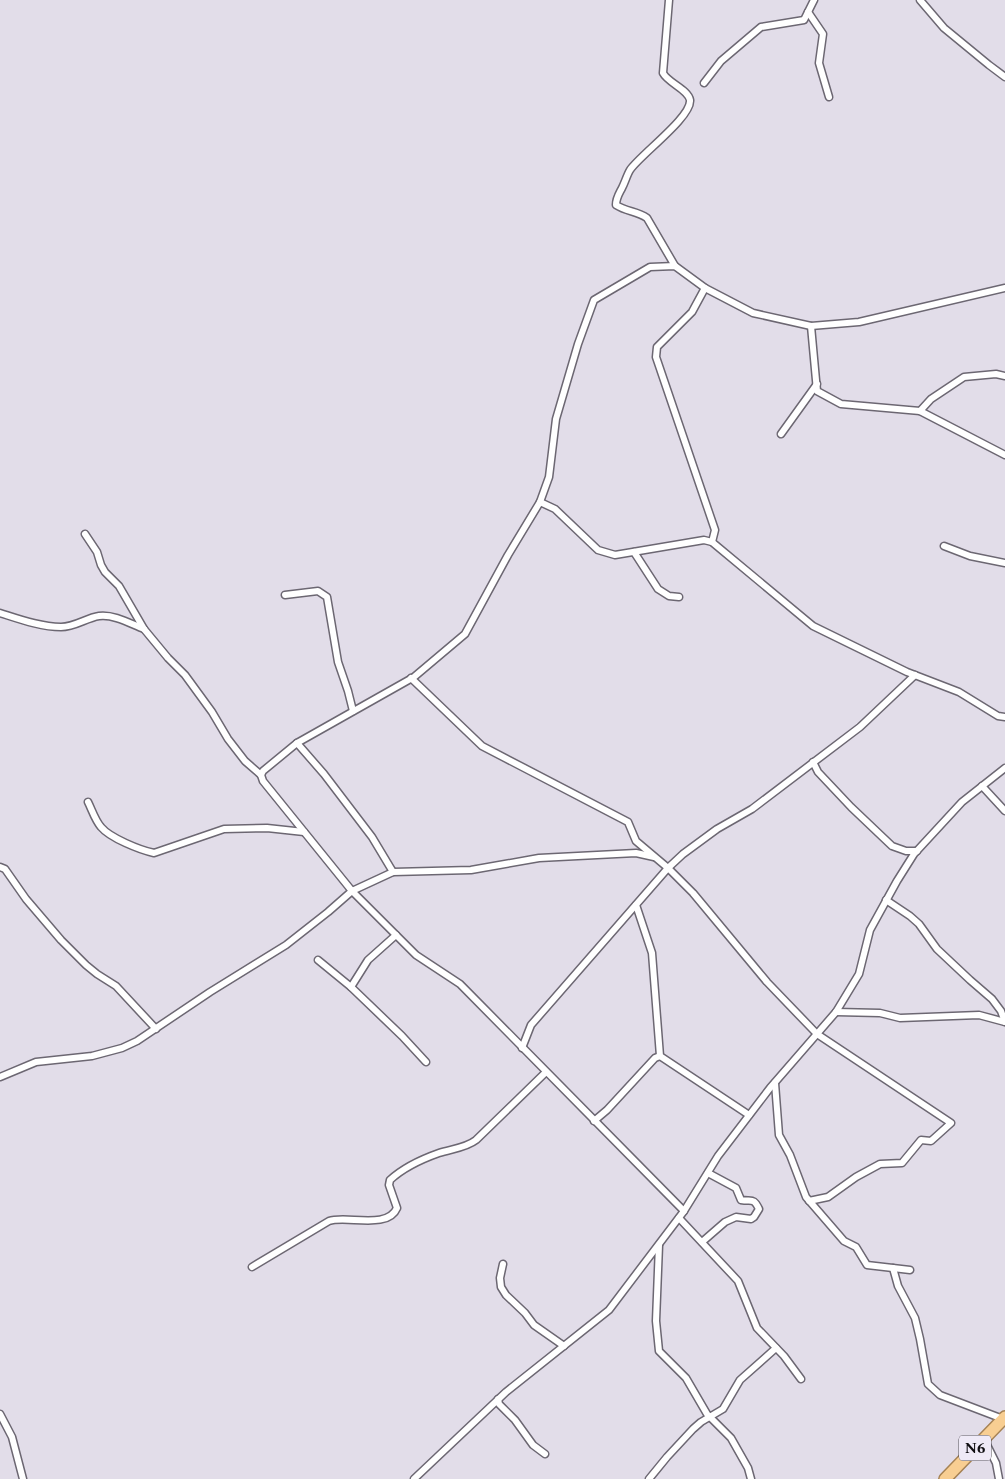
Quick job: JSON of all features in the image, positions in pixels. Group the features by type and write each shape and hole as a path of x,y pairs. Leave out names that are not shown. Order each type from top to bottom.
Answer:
{"highway":[{"name":"N6","path":"945,1479 1004,1418"}],"street":[{"path":"669,0 663,73 666,78 688,95 690,100 689,107 630,170 616,200 616,205 623,210 640,213 647,218 675,266 705,288 753,312 810,326 859,322 1005,288"},
{"path":"704,82 721,61 761,27 804,20 814,0"},
{"path":"920,0 944,28 1005,77"},
{"path":"808,12 823,34 819,63 829,97"},
{"path":"261,775 263,771 297,743 411,678 465,634 508,555 540,502 549,477 556,419 578,344 594,300 650,267 675,266"},
{"path":"705,288 692,312 657,347 656,356 715,530 712,542"},
{"path":"810,326 817,391 841,404 920,411 1005,455"},
{"path":"920,411 931,399 964,377 996,374 1005,376"},
{"path":"781,434 817,384"},
{"path":"540,502 555,510 598,550 615,555 704,540 712,542 813,626 907,672 959,692 998,716 1005,717"},
{"path":"85,534 97,552 105,572 119,586 144,629 185,675 245,761 261,775 263,781 352,891 416,955 460,984 684,1211"},
{"path":"944,546 970,556 1005,563"},
{"path":"634,552 658,589 669,596 679,598"},
{"path":"285,595 318,591 327,597 338,662 354,711"},
{"path":"0,613 20,620 61,627 99,616 109,616 144,629"},
{"path":"522,1048 531,1025 668,868 683,854 717,829 752,809 860,727 915,675"},
{"path":"411,678 482,746 628,822 636,840 693,893 767,982 817,1034 951,1123 931,1140 921,1140 902,1164 880,1164 856,1177 828,1197 810,1201"},
{"path":"297,743 324,774 372,837 394,872"},
{"path":"813,762 818,772 892,846 906,851 917,851"},
{"path":"414,1479 498,1399 610,1310 684,1211 718,1156 775,1083 836,1012 859,974 870,930 897,881 917,851 962,802 1005,768"},
{"path":"982,786 1005,811"},
{"path":"88,802 100,826 111,836 142,851 154,853 224,829 267,828 304,832"},
{"path":"0,1078 36,1062 92,1056 137,1042 204,996 286,945 352,891 394,872 471,870 539,858 636,853 655,857"},
{"path":"0,867 5,869 26,899 67,946 97,974 116,986 156,1029"},
{"path":"836,1012 880,1013 900,1018 979,1014 1005,1022 1001,1010 937,949 919,924 886,900"},
{"path":"636,905 652,953 660,1056"},
{"path":"350,987 368,960 396,935"},
{"path":"318,960 402,1036 426,1062"},
{"path":"660,1056 749,1116"},
{"path":"594,1121 607,1110 655,1058 660,1056"},
{"path":"252,1267 329,1220 371,1221 392,1214 397,1208 388,1183 392,1177 437,1154 472,1143 546,1072"},
{"path":"775,1083 779,1135 790,1155 806,1197 844,1240 856,1247 867,1265 910,1270"},
{"path":"702,1242 722,1224 736,1217 751,1219 759,1209 750,1199 742,1200 736,1188 708,1173"},
{"path":"679,1218 738,1281 757,1328 801,1379"},
{"path":"659,1245 656,1321 658,1351 686,1378 710,1416 731,1438 748,1468 751,1479"},
{"path":"503,1264 500,1278 501,1287 506,1295 534,1325 564,1346"},
{"path":"893,1268 898,1286 915,1318 928,1384 940,1396 1004,1418"},
{"path":"649,1479 666,1457 693,1430 710,1416 723,1409 740,1380 776,1348"},
{"path":"498,1399 499,1404 515,1420 533,1445 545,1454"},
{"path":"0,1414 12,1437 23,1479"},
{"path":"984,1439 996,1463 999,1479"}]}
